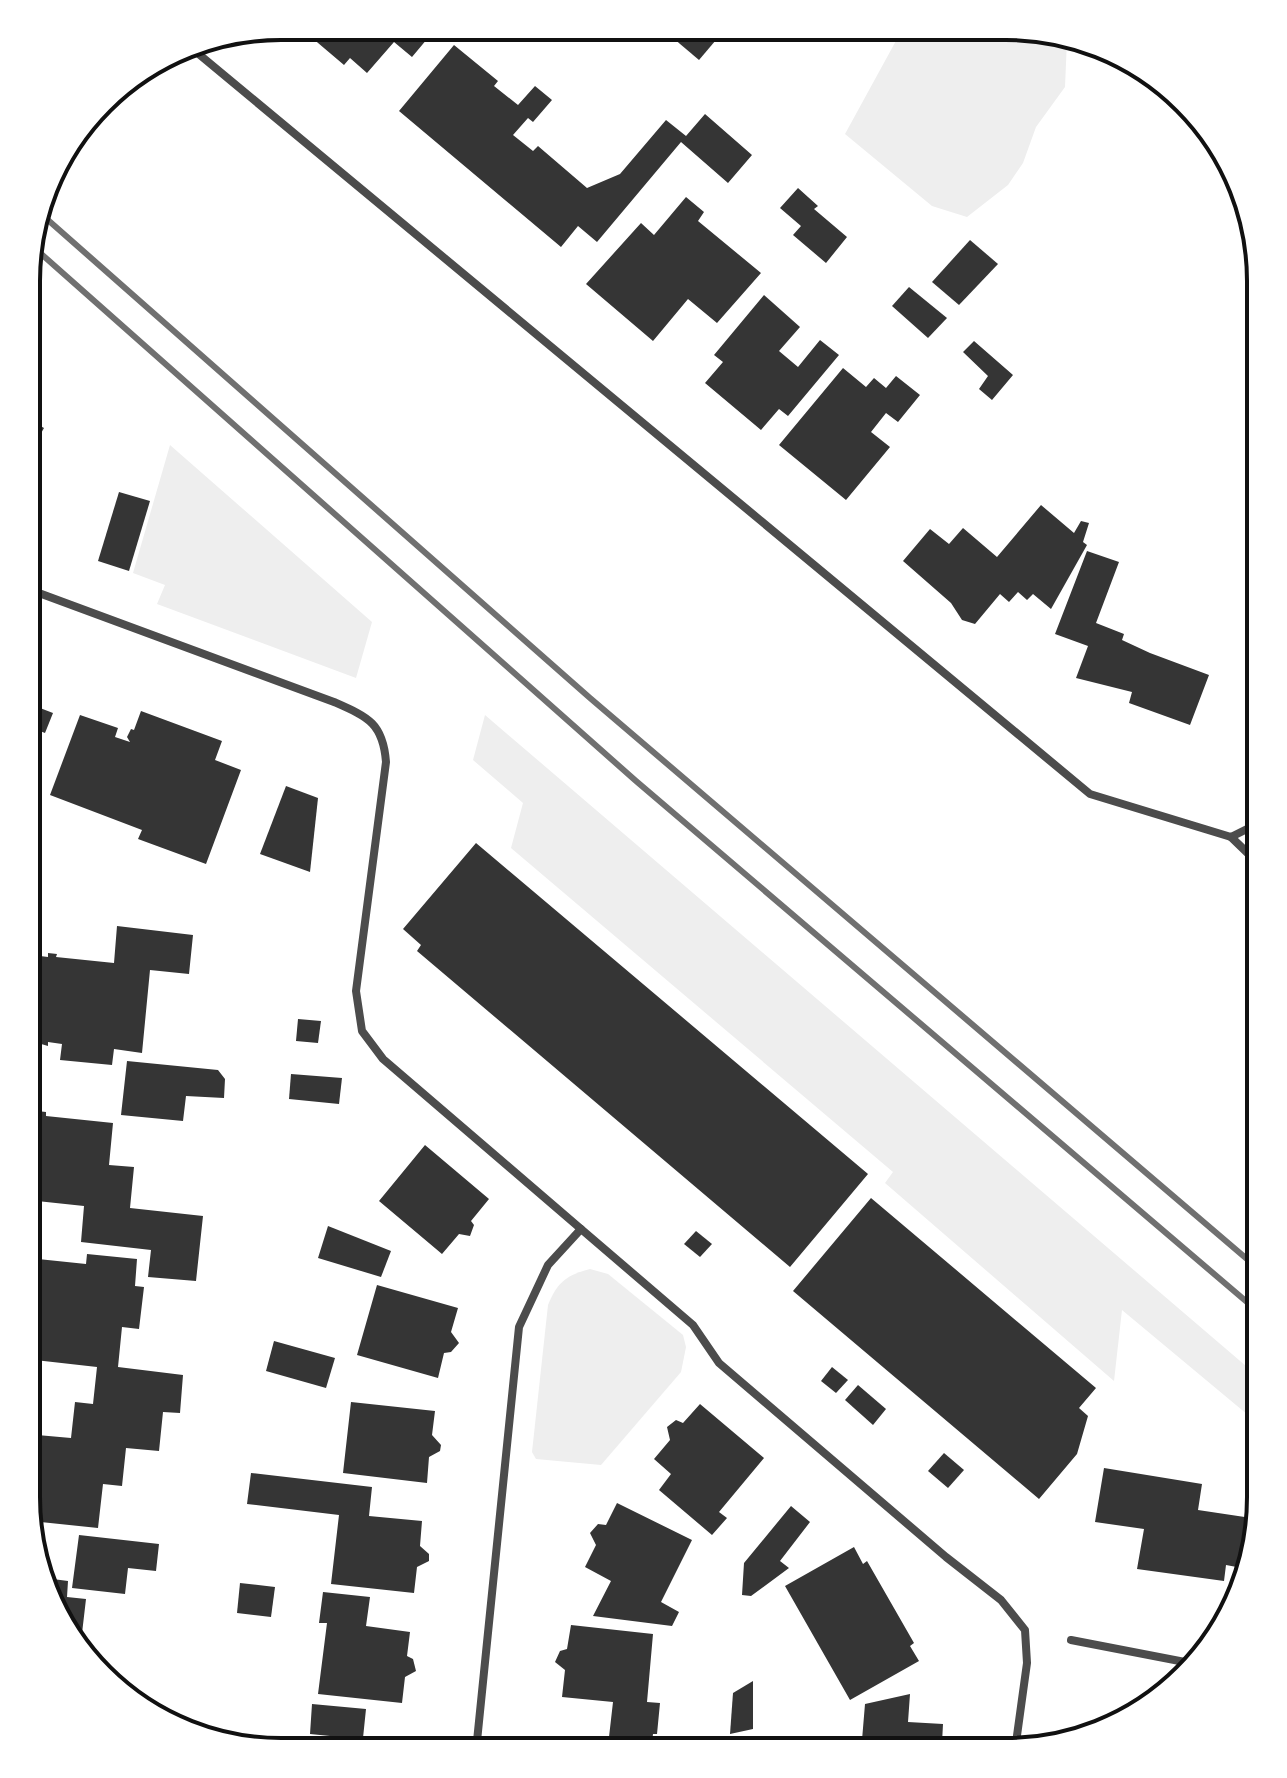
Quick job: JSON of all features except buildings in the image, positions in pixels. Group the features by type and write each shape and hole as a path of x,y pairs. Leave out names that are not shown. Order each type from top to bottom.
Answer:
{"street":[{"path":"199,55 1090,794 1231,837 1247,852"},
{"path":"40,593 334,702 364,715 384,736 386,762 356,991 362,1031 383,1059 693,1325 719,1363 1001,1600 1025,1630 1027,1663 1017,1737"},
{"path":"1231,837 1247,829"},
{"path":"477,1738 519,1327 548,1265 581,1229"},
{"path":"1071,1640 1182,1661"}],"shaded area":[{"path":"896,40 1006,40 1067,48 1065,87 1036,127 1023,163 1008,185 967,217 932,206 845,134"},
{"path":"170,445 372,622 356,678 157,604 165,585 133,573"},
{"path":"485,715 1246,1366 1246,1413 1122,1310 1114,1381 885,1183 893,1172 511,848 523,803 473,760"},
{"path":"590,1269 608,1274 683,1335 686,1347 681,1372 601,1465 536,1459 532,1452 548,1305 563,1281"}],"railway":[{"path":"49,221 590,698 1246,1258"},
{"path":"42,254 636,781 1246,1301"}]}
